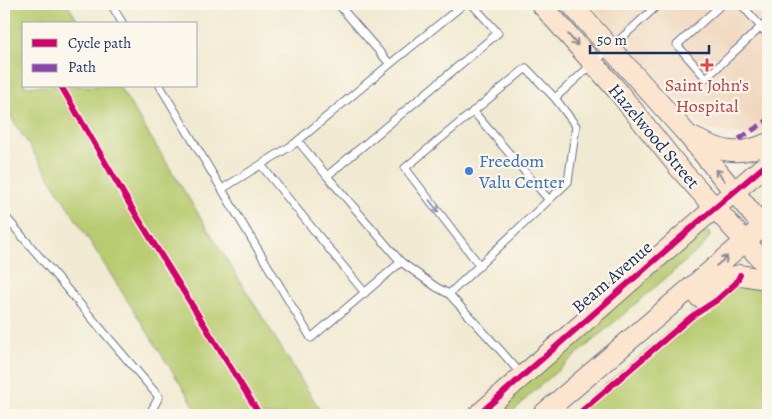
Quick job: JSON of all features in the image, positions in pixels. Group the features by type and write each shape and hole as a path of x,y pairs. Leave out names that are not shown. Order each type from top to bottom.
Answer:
{"street":[{"name":"Hazelwood Street","path":"541,4 616,89 680,170 768,266"},
{"name":"Hazelwood Street","path":"571,4 766,227"},
{"path":"686,134 719,150 737,153 750,151 768,144"},
{"name":"Beam Avenue","path":"478,415 768,164"},
{"path":"542,415 745,241 766,227"},
{"path":"579,384 624,361 718,281 740,275 768,281"}],"lane":[{"path":"111,4 122,22"},
{"path":"338,4 390,64"},
{"path":"222,189 298,141 464,4"},
{"path":"327,176 498,33 472,4"},
{"path":"555,98 659,4"},
{"path":"722,4 677,46 706,78 761,27"},
{"path":"741,4 768,35"},
{"path":"449,294 480,266 568,182 576,126 555,98 526,68 405,168 480,266"},
{"path":"161,88 311,338 402,262"},
{"path":"473,111 549,200"},
{"path":"298,141 402,262 436,287 449,294 502,351 522,377"},
{"path":"261,165 365,293"},
{"path":"4,215 159,397 149,415"}],"shaded area":[{"name":"Saint John's Hospital","path":"591,4 768,4 768,126 757,136 703,129"}],"green space":[{"path":"4,4 67,4 79,22 22,22 22,88 120,88 323,415 200,415 4,106"},
{"path":"710,231 710,235 702,247 535,390 510,415 488,415 677,253 699,235"},
{"path":"743,270 768,298 768,415 569,415"}],"waterway":[{"path":"758,415 768,408"}],"marked path":[{"path":"739,139 768,120"}],"cycle path":[{"path":"62,88 130,205 260,415"},
{"path":"478,415 768,163"},
{"path":"577,415 691,317 717,300 736,283 740,275"}],"place":[{"name":"Saint John's Hospital","path":"707,65"},
{"name":"Freedom Valu Center","path":"469,171"}]}
